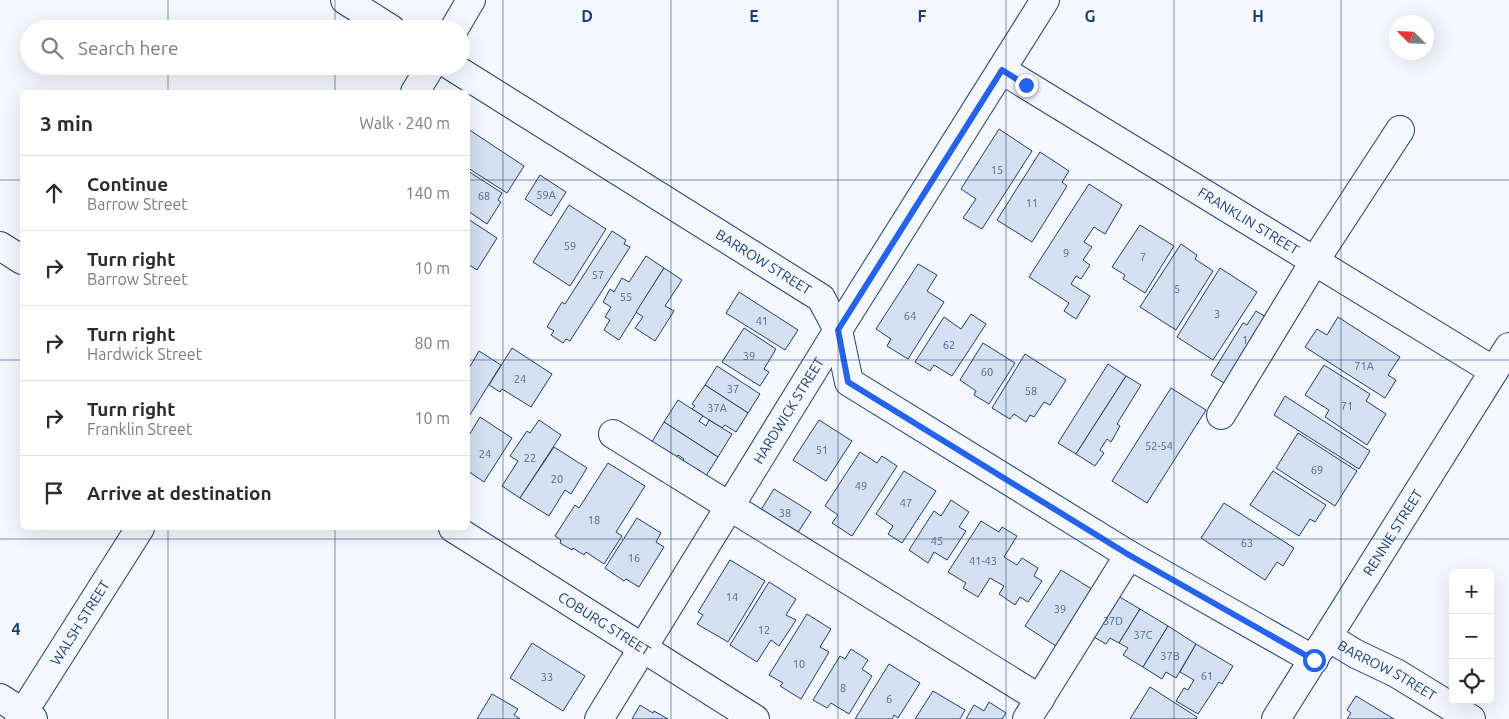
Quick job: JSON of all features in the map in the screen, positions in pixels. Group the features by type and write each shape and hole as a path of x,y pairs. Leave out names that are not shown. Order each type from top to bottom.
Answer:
{"street":[{"path":"345,0 377,20"},
{"path":"459,20 471,0"},
{"name":"HARDWICK STREET","path":"599,719 838,330 1045,0"},
{"name":"FRANKLIN STREET","path":"1002,70 1494,371"},
{"path":"415,90 425,75"},
{"name":"BARROW STREET","path":"465,75 821,298 838,330 848,382 1129,555 1314,660"},
{"path":"1221,415 1314,262 1400,130"},
{"path":"0,246 20,259"},
{"name":"RENNIE STREET","path":"1276,719 1509,347"},
{"path":"613,434 730,506 1034,709 1129,555"},
{"name":"WALSH STREET","path":"25,717 139,530"},
{"name":"COBURG STREET","path":"456,530 756,719"},
{"name":"BARROW STREET","path":"1328,638 1396,673 1471,719"},
{"path":"0,698 25,717"}],"building":[{"path":"999,129 1032,151 982,229 963,218 976,199 961,189"},
{"path":"470,130 524,166 507,193 470,169"},
{"path":"1040,152 1069,171 1062,182 1067,186 1032,242 997,220"},
{"path":"470,172 502,193 498,200 501,202 487,224 470,212"},
{"path":"540,175 566,192 551,216 525,199"},
{"path":"1089,184 1122,205 1105,234 1094,227 1084,242 1092,247 1083,260 1090,265 1081,279 1076,276 1071,284 1090,296 1076,319 1064,311 1069,303 1029,277"},
{"path":"569,205 606,229 570,286 533,262"},
{"path":"470,220 497,238 477,270 470,265"},
{"path":"1140,225 1174,246 1145,293 1123,279 1125,275 1112,267"},
{"path":"612,231 626,240 624,244 630,247 570,341 566,339 563,343 551,335 554,331 547,327 562,302 565,304"},
{"path":"1181,244 1197,255 1195,259 1213,271 1176,330 1140,307"},
{"path":"646,256 664,268 619,340 604,330 610,320 605,317 611,307 603,302 610,289 614,292 622,278 629,282"},
{"path":"918,264 937,275 927,291 944,302 908,359 887,346 891,339 876,329"},
{"path":"664,268 682,280 665,306 674,311 655,341 635,328 643,317 636,312"},
{"path":"1220,268 1257,292 1213,360 1177,337"},
{"path":"739,292 798,330 785,350 726,313"},
{"path":"1256,311 1271,320 1229,386 1211,375 1243,323 1247,325"},
{"path":"971,314 986,324 952,376 934,365 930,371 915,362 944,317 961,329"},
{"path":"1338,317 1400,357 1388,375 1396,380 1385,398 1305,347 1317,329 1327,335"},
{"path":"744,328 776,349 764,369 769,372 760,386 722,362"},
{"path":"983,343 1015,363 989,404 974,395 976,391 960,380"},
{"path":"512,348 552,374 531,407 502,389 500,392 489,385"},
{"path":"479,351 501,365 470,415 470,367"},
{"path":"1025,354 1066,380 1050,405 1044,402 1034,417 1030,415 1026,422 1014,414 1010,419 992,408"},
{"path":"1108,364 1126,376 1076,454 1058,443"},
{"path":"1324,365 1370,394 1366,401 1386,414 1367,445 1325,417 1329,410 1305,395"},
{"path":"717,366 760,394 748,413 705,385"},
{"path":"1126,376 1141,385 1117,424 1120,426 1111,442 1107,439 1100,450 1104,453 1095,466 1076,454"},
{"path":"705,385 748,413 736,432 725,425 722,428 692,409 695,406 692,404"},
{"path":"1171,388 1206,410 1147,503 1112,481"},
{"path":"1285,396 1370,451 1359,469 1274,415"},
{"path":"678,400 703,416 699,421 706,426 709,420 732,434 718,457 664,422"},
{"path":"480,417 512,438 484,482 470,472 470,434"},
{"path":"539,420 561,435 520,498 502,486 518,461 510,456 527,431 530,433"},
{"path":"819,420 852,441 826,481 793,460"},
{"path":"664,422 718,457 704,479 681,465 684,459 678,455 674,460 650,445"},
{"path":"1298,433 1357,471 1335,506 1276,468"},
{"path":"554,447 587,468 571,494 565,490 549,516 520,498"},
{"path":"860,452 877,463 882,456 897,466 852,536 832,523 838,515 825,506"},
{"path":"608,463 645,486 616,532 622,536 604,564 586,552 584,555 573,548 572,550 560,543 561,540 555,536 575,505 579,508"},
{"path":"904,471 936,491 902,543 888,534 893,526 876,514"},
{"path":"1273,471 1326,505 1315,522 1310,519 1299,536 1250,505"},
{"path":"774,489 811,512 795,537 759,513"},
{"path":"951,500 969,512 959,527 966,531 947,560 934,552 928,563 909,550 934,511 941,516"},
{"path":"1224,503 1294,548 1283,566 1277,562 1265,580 1201,538"},
{"path":"637,518 661,533 656,542 664,547 639,587 626,579 624,581 605,568"},
{"path":"981,521 999,532 1002,527 1017,536 1004,557 1017,565 1022,558 1038,568 1034,576 1042,581 1028,602 1020,597 1015,605 999,594 1004,586 990,578 978,597 963,588 966,583 948,572"},
{"path":"730,560 765,581 728,642 697,624 703,615 698,612"},
{"path":"1061,570 1095,591 1059,648 1025,626"},
{"path":"769,582 796,599 786,615 796,620 779,646 771,640 757,662 730,645"},
{"path":"1111,592 1140,609 1119,643 1110,638 1106,644 1087,633"},
{"path":"1140,609 1168,626 1143,667 1123,655 1128,648 1119,643"},
{"path":"807,614 831,629 820,647 829,652 801,699 780,686 783,683 769,675"},
{"path":"1168,626 1196,644 1176,678 1166,672 1162,679 1143,667"},
{"path":"532,643 585,676 563,711 510,678"},
{"path":"1196,644 1233,666 1222,684 1219,682 1198,714 1176,701 1184,688 1188,690 1194,680 1180,672"},
{"path":"851,649 868,660 862,669 872,676 849,714 831,703 827,708 813,700 840,656 845,659"},
{"path":"889,664 920,683 898,718 894,715 892,719 855,719"},
{"path":"1150,687 1197,717 1196,719 1130,719"},
{"path":"933,691 965,710 960,719 915,719"},
{"path":"492,694 518,709 514,715 520,719 477,719"},
{"path":"1356,696 1394,719 1347,719 1351,713 1347,710"},
{"path":"989,702 1006,713 1002,719 966,719 974,705 984,711"},
{"path":"640,705 653,713 654,711 668,719 632,719"}],"route":[{"path":"1026,85 1002,70 838,330 848,382 1129,555 1314,660"}]}
